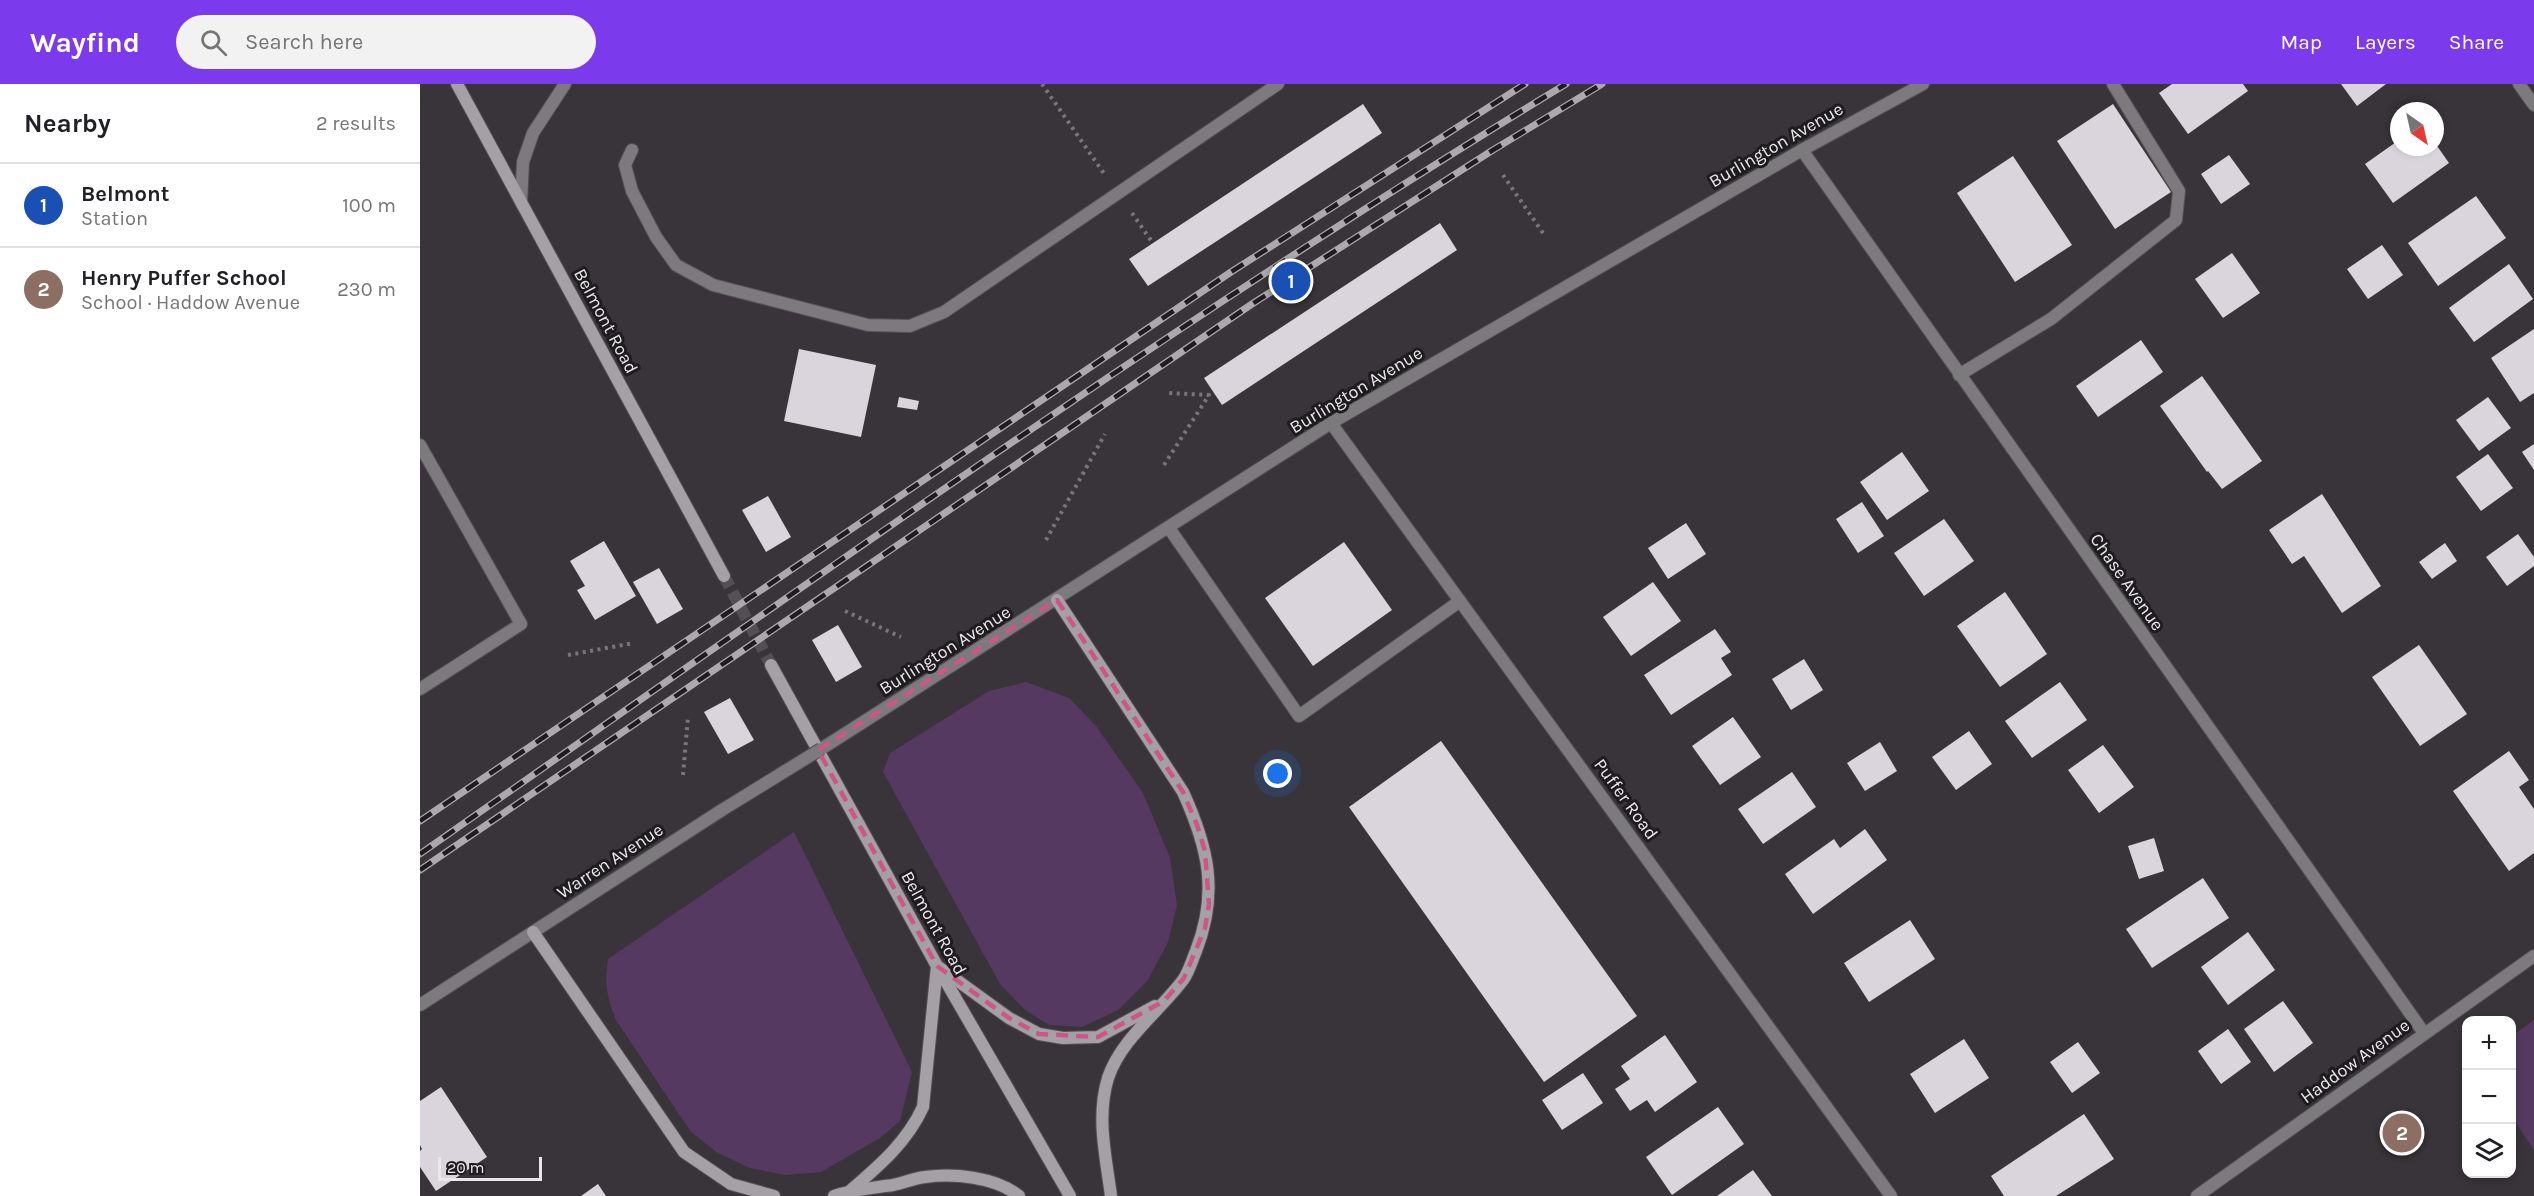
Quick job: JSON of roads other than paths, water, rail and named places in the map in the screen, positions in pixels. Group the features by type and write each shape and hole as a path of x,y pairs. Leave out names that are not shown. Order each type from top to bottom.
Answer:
{"main road":[{"name":"Belmont Road","path":"457,84 724,576"},
{"path":"1057,600 1183,792 1205,851 1209,879 1205,928 1184,978 1120,1053 1108,1078 1100,1116 1111,1196"},
{"name":"Belmont Road","path":"771,665 937,966 1070,1196"},
{"path":"533,932 684,1152 731,1184 774,1196"},
{"path":"937,966 1009,1018 1039,1034 1063,1038 1098,1036 1164,1001"},
{"path":"851,1190 898,1148 914,1127 923,1107 937,966"},
{"path":"834,1196 851,1190 940,1175 967,1177 993,1183 1019,1196"}],"street":[{"path":"521,202 523,162 533,133 565,84"},
{"path":"632,150 625,165 632,191 656,237 676,265 713,285 868,325 910,326 944,312 1278,84"},
{"name":"Burlington Avenue","path":"821,749 1332,423 1802,150 1923,84"},
{"path":"1959,375 2051,319 2176,220 2179,191 2113,84"},
{"path":"2519,84 2534,105"},
{"name":"Chase Avenue","path":"1802,150 2424,1033"},
{"name":"Puffer Road","path":"1332,423 1891,1196"},
{"path":"420,445 521,624 420,688"},
{"path":"1169,528 1299,716 1460,602"},
{"name":"Warren Avenue","path":"420,1005 722,810 821,749"},
{"name":"Haddow Avenue","path":"2197,1196 2534,956"}],"tunnel":[{"path":"724,576 771,665"}],"railway":[{"path":"420,821 1231,272 1525,84"},
{"path":"420,854 844,558 1130,363 1419,175 1566,84"},
{"path":"420,870 1252,304 1493,150 1602,84"}],"place":[{"name":"Belmont","path":"1291,281"},
{"name":"Henry Puffer School","path":"2402,1133"}]}
